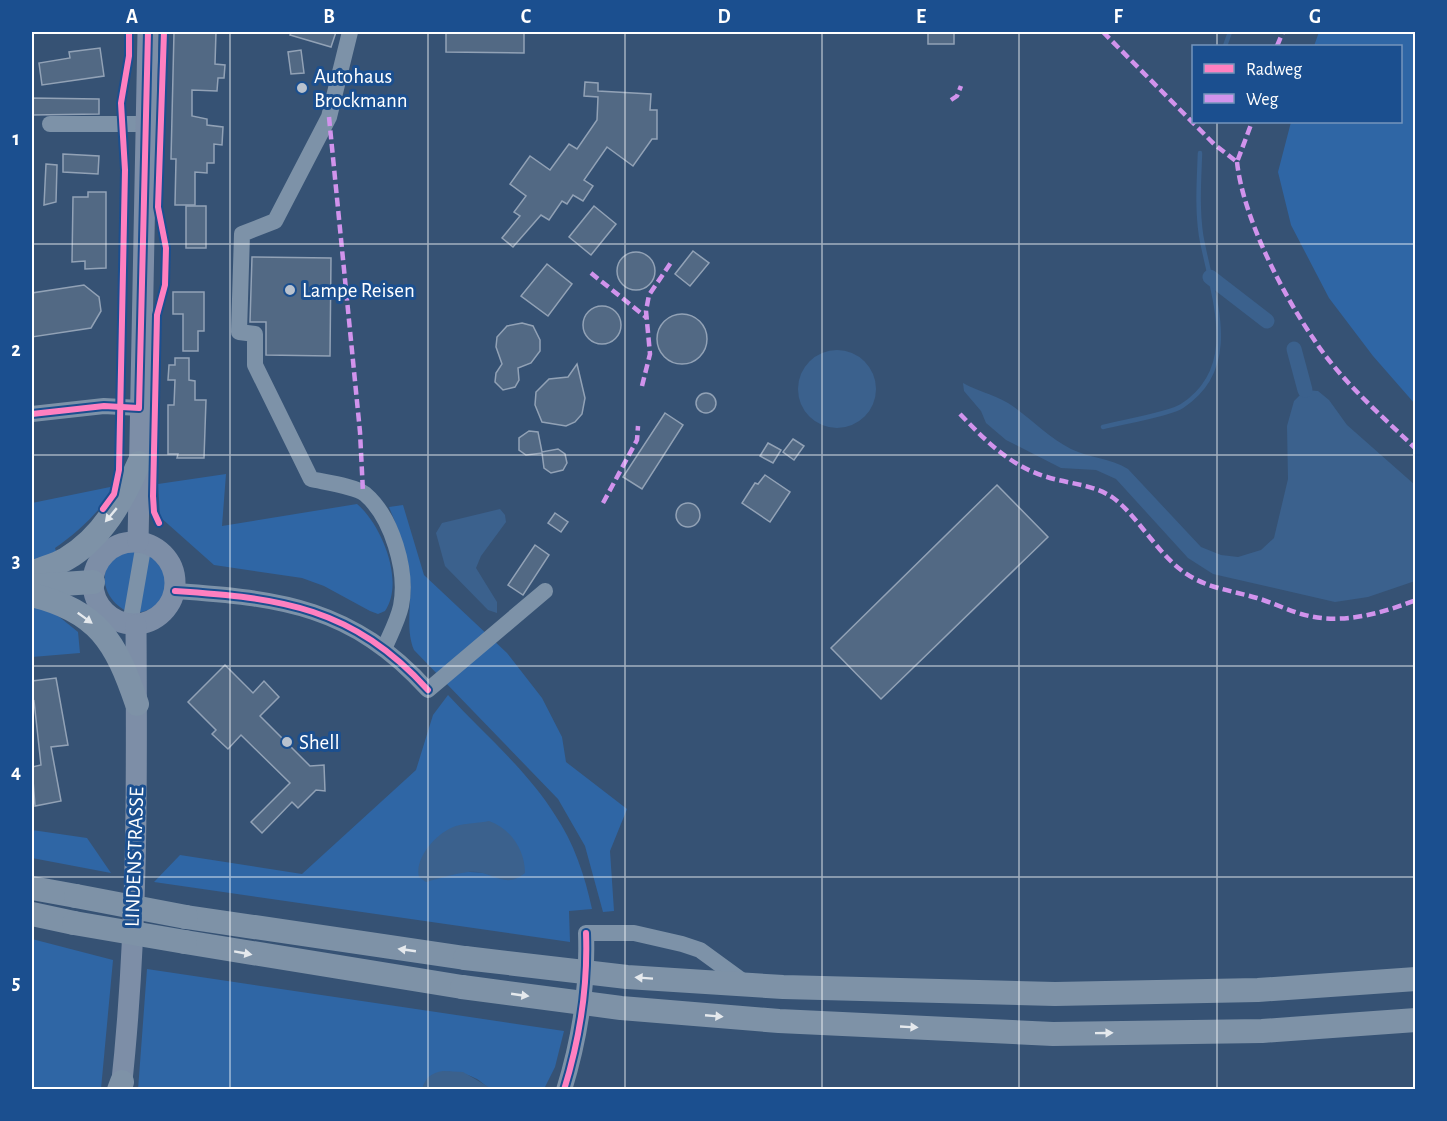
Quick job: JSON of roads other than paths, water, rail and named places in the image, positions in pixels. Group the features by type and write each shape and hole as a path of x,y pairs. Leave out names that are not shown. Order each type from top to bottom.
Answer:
{"highway":[{"path":"32,573 66,559 86,543 122,502 139,464"},
{"path":"32,585 93,582"},
{"path":"32,595 56,601 77,612 102,632 115,647 125,667 137,704"},
{"path":"32,888 186,917 465,958 627,976 783,987 1055,994 1258,990 1416,979"},
{"path":"32,914 185,942 462,987 621,1008 779,1021 1053,1034 1262,1031 1416,1020"}],"main road":[{"path":"141,542 139,408 148,32"},
{"path":"141,542 165,556 174,573 175,591 172,600 161,615 133,625 114,619 101,608 93,582 97,565 110,550 118,545 141,542"},
{"name":"LINDENSTRASSE","path":"120,1087 133,901 137,704 133,625"}],"street":[{"path":"350,32 329,117 275,221 242,234 239,332 255,334 255,365 311,479 363,492 381,513 387,526 399,565 402,597 384,649"},
{"path":"50,124 146,124"},
{"path":"32,414 104,406 139,408"},
{"path":"133,625 141,542"},
{"path":"175,591 271,601 324,614 348,625 384,649 428,690 545,591"},
{"path":"564,1089 582,1016 586,983 586,933 634,933 700,950 759,994 1010,1004 1214,1001 1416,989"}],"waterway":[{"path":"1225,45 1230,32"},
{"path":"1103,427 1156,415 1182,406 1201,390 1213,371 1218,350 1218,327 1216,304 1201,235 1200,153"},
{"path":"1210,277 1267,321"},
{"path":"1294,349 1305,390"}],"place":[{"name":"Autohaus Brockmann","path":"302,88"},
{"name":"Lampe Reisen","path":"290,290"},
{"name":"Shell","path":"287,742"}]}
